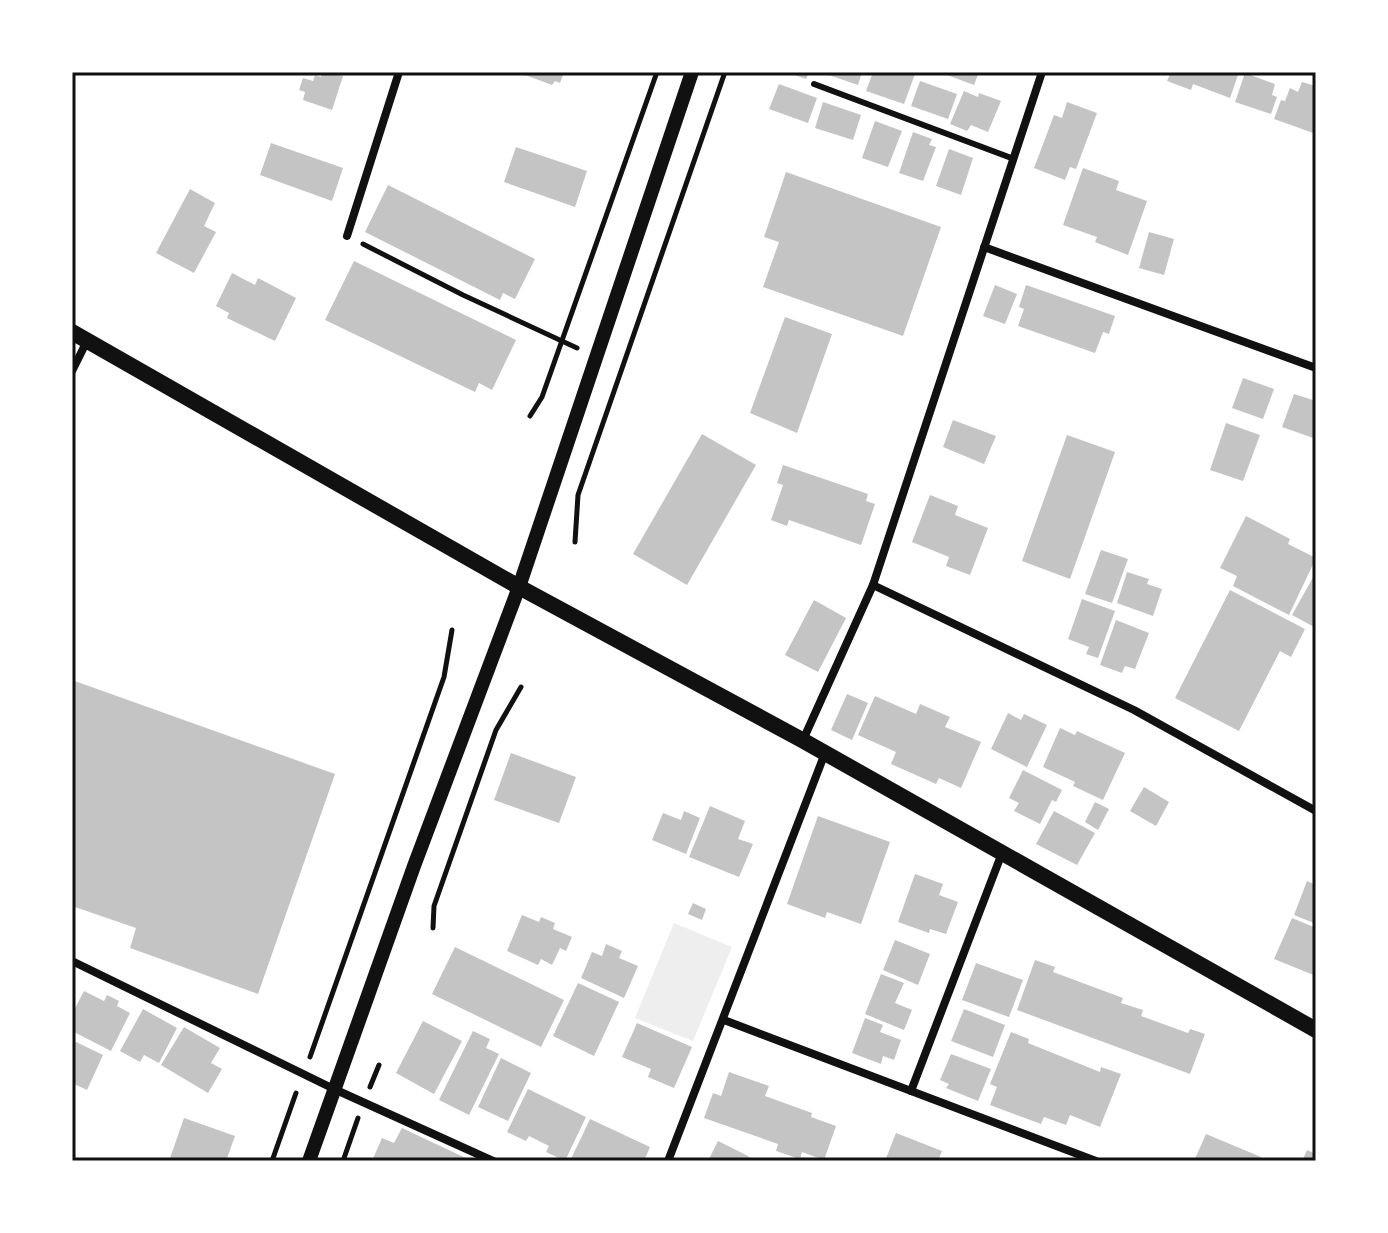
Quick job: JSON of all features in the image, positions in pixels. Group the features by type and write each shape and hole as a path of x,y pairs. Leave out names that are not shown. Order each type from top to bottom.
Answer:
{"main road":[{"path":"72,332 519,587 802,740 1316,1030"}],"street":[{"path":"347,236 399,72"},
{"path":"309,1161 519,587 692,72"},
{"path":"802,740 873,585 1042,72"},
{"path":"984,247 1316,368"},
{"path":"72,371 87,341"},
{"path":"873,585 1134,710 1316,811"},
{"path":"668,1161 825,753"},
{"path":"911,1091 1002,852"},
{"path":"72,961 334,1089 493,1161"},
{"path":"724,1020 1096,1161"}],"lane":[{"path":"814,84 1014,159"}],"path":[{"path":"530,416 542,397 657,72"},
{"path":"575,542 578,495 725,72"},
{"path":"347,236 596,357"},
{"path":"272,1161 444,677 452,630"},
{"path":"433,928 434,906 496,730 521,687"}],"shaded area":[{"path":"674,923 732,947 693,1041 635,1018"}],"building":[{"path":"323,72 343,76 332,110 303,100 305,92 299,90 303,78 313,81 315,75 321,77"},
{"path":"517,72 564,72 560,83 555,81 552,85"},
{"path":"786,72 809,72 806,79"},
{"path":"820,72 862,72 858,85"},
{"path":"873,72 915,74 904,104 866,91"},
{"path":"939,72 979,72 974,85"},
{"path":"1171,72 1230,72 1238,75 1230,98 1193,84 1191,90 1167,81"},
{"path":"1245,73 1275,84 1272,95 1277,97 1271,114 1235,102"},
{"path":"920,81 957,94 948,119 911,106"},
{"path":"1302,82 1316,86 1316,134 1274,119 1281,100 1285,101 1290,88 1298,92"},
{"path":"779,84 817,98 808,123 769,109"},
{"path":"964,91 1001,101 988,132 971,125 967,131 950,124"},
{"path":"823,102 861,115 853,140 815,128"},
{"path":"1067,102 1097,113 1076,169 1070,167 1065,180 1034,168 1054,115 1062,118"},
{"path":"875,121 902,131 888,167 862,158"},
{"path":"913,132 932,139 929,145 936,147 923,181 899,173"},
{"path":"271,143 343,168 332,201 260,175"},
{"path":"516,147 587,171 575,207 504,182"},
{"path":"949,149 973,158 961,195 936,186"},
{"path":"1083,168 1119,181 1116,190 1147,201 1128,255 1095,242 1097,237 1063,225"},
{"path":"786,172 941,227 903,336 763,287 779,242 764,237"},
{"path":"388,185 535,259 515,299 503,293 500,300 365,232"},
{"path":"190,189 215,203 204,226 216,232 194,273 156,253"},
{"path":"1149,232 1174,239 1164,275 1139,268"},
{"path":"354,261 516,340 492,390 479,383 475,392 325,320"},
{"path":"232,273 255,285 258,278 296,298 275,341 227,318 229,313 216,306"},
{"path":"995,285 1017,294 1005,324 983,316"},
{"path":"1026,285 1115,316 1109,334 1103,332 1095,353 1018,326 1024,309 1019,307"},
{"path":"785,317 832,334 797,433 750,413"},
{"path":"1243,378 1274,389 1263,419 1232,408"},
{"path":"1294,394 1316,401 1316,439 1282,427"},
{"path":"953,420 996,436 984,464 943,447"},
{"path":"1226,423 1260,435 1243,481 1210,470"},
{"path":"702,434 756,465 687,585 633,554"},
{"path":"1067,435 1115,452 1070,579 1022,561"},
{"path":"783,465 868,494 866,501 875,504 861,545 789,520 787,526 771,520 783,485 777,483"},
{"path":"930,495 958,506 955,515 988,528 970,575 946,566 949,557 912,542"},
{"path":"1246,516 1290,539 1288,544 1316,558 1289,615 1233,586 1237,576 1220,568"},
{"path":"1101,550 1128,559 1112,603 1085,594"},
{"path":"1127,572 1149,579 1147,584 1162,589 1153,616 1117,603"},
{"path":"1316,572 1316,628 1292,615"},
{"path":"1230,590 1305,629 1291,657 1280,651 1239,731 1175,698"},
{"path":"1082,599 1115,611 1098,658 1086,654 1089,647 1068,639"},
{"path":"814,600 846,618 818,672 785,655"},
{"path":"1116,620 1149,633 1135,669 1125,666 1122,673 1100,665"},
{"path":"72,680 335,774 258,994 130,948 136,928 72,906"},
{"path":"847,694 868,703 852,740 831,730"},
{"path":"875,696 916,714 920,704 950,717 945,727 981,742 961,788 939,778 936,784 891,764 896,752 858,735"},
{"path":"1008,713 1021,720 1024,714 1047,725 1027,767 991,749"},
{"path":"1060,728 1075,735 1077,731 1125,753 1103,800 1043,767"},
{"path":"511,753 576,777 559,823 494,800"},
{"path":"1023,770 1062,790 1056,802 1052,800 1040,824 1014,811 1019,803 1009,798"},
{"path":"1144,787 1169,802 1156,826 1130,811"},
{"path":"1095,802 1109,809 1098,830 1085,822"},
{"path":"710,806 745,821 738,839 753,844 739,877 689,857"},
{"path":"684,811 700,818 686,854 652,840 663,813 681,820"},
{"path":"1054,811 1095,833 1077,865 1036,844"},
{"path":"818,816 890,842 861,924 827,912 825,918 787,904"},
{"path":"915,874 943,884 939,895 958,902 946,934 930,929 929,933 898,922"},
{"path":"1307,881 1316,885 1316,924 1294,915"},
{"path":"693,903 706,909 702,920 688,914"},
{"path":"522,915 539,922 541,917 555,923 553,929 572,937 566,951 560,948 552,965 541,959 538,965 507,951"},
{"path":"1292,918 1316,928 1316,976 1274,959"},
{"path":"895,940 930,954 918,985 883,970"},
{"path":"606,944 622,951 619,958 638,966 624,998 581,978 592,952 602,956"},
{"path":"455,947 564,1000 541,1047 432,994"},
{"path":"1035,960 1055,967 1053,972 1123,998 1121,1003 1143,1010 1141,1016 1188,1033 1190,1029 1205,1034 1190,1074 1017,1010"},
{"path":"976,963 1023,980 1009,1017 962,1000"},
{"path":"881,974 904,983 895,1003 912,1010 904,1030 865,1014"},
{"path":"578,983 619,1002 594,1056 553,1036"},
{"path":"84,991 104,1001 107,995 119,1001 117,1006 130,1013 111,1051 72,1031 72,1014"},
{"path":"143,1009 177,1028 159,1063 144,1055 140,1062 120,1051"},
{"path":"964,1009 1005,1025 993,1057 951,1041"},
{"path":"865,1018 883,1025 880,1032 901,1040 894,1060 883,1056 881,1064 852,1053"},
{"path":"423,1021 462,1041 434,1094 396,1073"},
{"path":"637,1023 692,1047 674,1088 648,1077 651,1069 622,1057"},
{"path":"184,1027 220,1048 211,1063 222,1069 208,1093 161,1065"},
{"path":"473,1031 490,1039 486,1048 499,1054 469,1115 439,1100"},
{"path":"1011,1032 1029,1039 1028,1043 1100,1072 1101,1067 1121,1074 1100,1127 1070,1115 1066,1125 1044,1117 1041,1124 990,1105 997,1087 990,1084"},
{"path":"72,1040 103,1055 87,1090 72,1083"},
{"path":"951,1054 991,1069 978,1101 946,1088 949,1084 940,1080"},
{"path":"501,1058 531,1073 508,1121 478,1107"},
{"path":"729,1072 769,1086 765,1096 812,1113 811,1117 836,1126 824,1160 802,1152 800,1159 776,1151 778,1144 704,1118 713,1093 721,1096"},
{"path":"528,1089 586,1117 565,1161 546,1152 549,1146 529,1136 526,1141 507,1132"},
{"path":"184,1118 235,1136 226,1161 169,1161"},
{"path":"590,1119 650,1147 644,1161 570,1161"},
{"path":"402,1128 472,1161 372,1161 382,1138 394,1143"},
{"path":"896,1133 942,1151 938,1161 885,1161"},
{"path":"1206,1134 1261,1157 1259,1161 1194,1161"},
{"path":"718,1141 746,1155 755,1161 708,1161"},
{"path":"1307,1150 1316,1154 1316,1161 1302,1161"}]}
